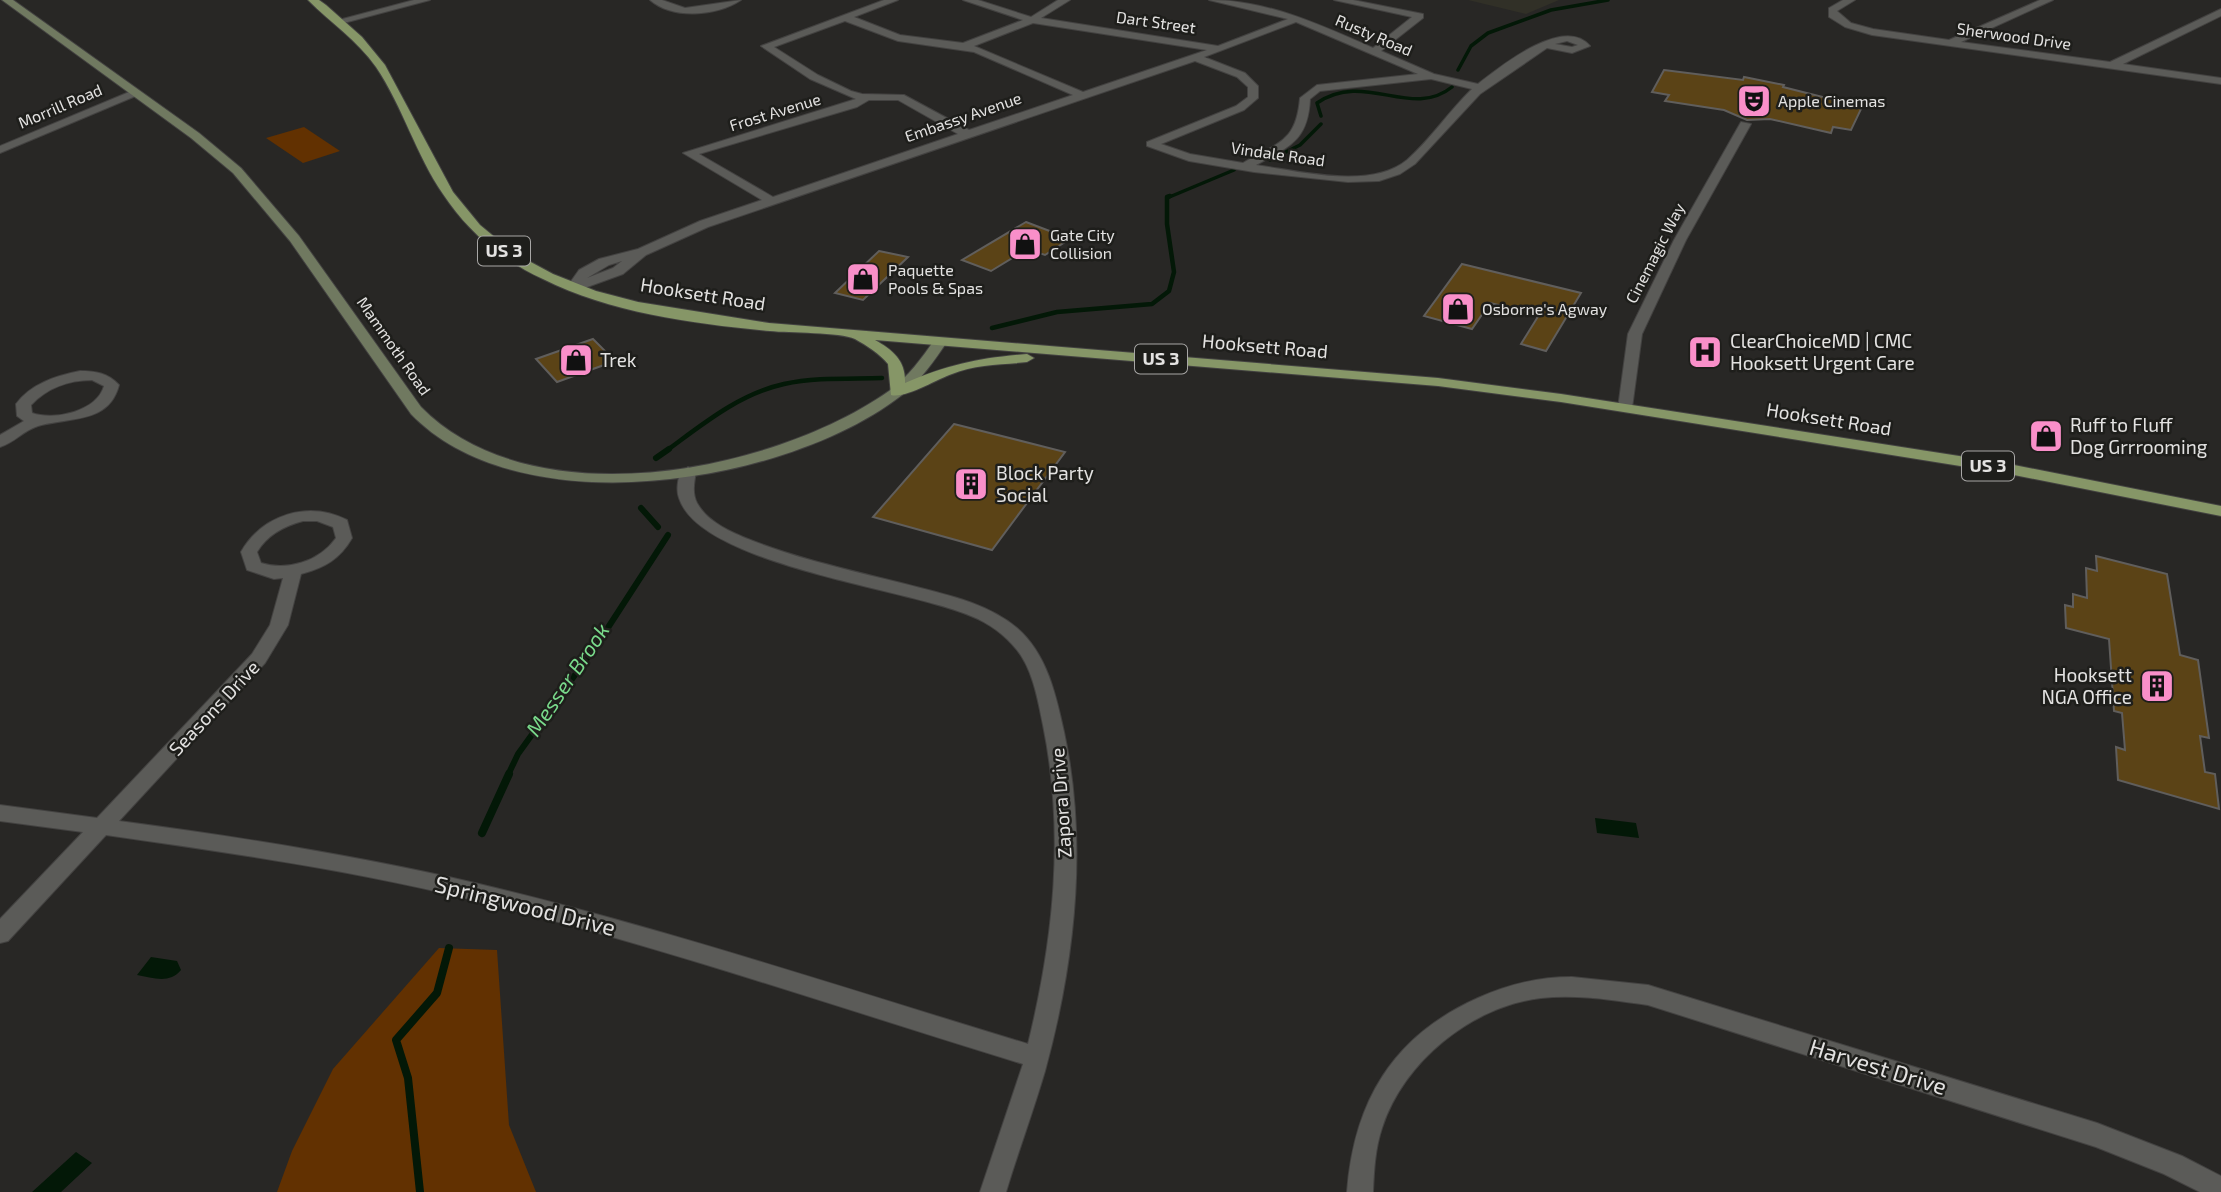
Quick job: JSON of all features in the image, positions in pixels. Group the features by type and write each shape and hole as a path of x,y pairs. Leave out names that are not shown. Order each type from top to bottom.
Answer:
{"main road":[{"name":"Mammoth Road","path":"7,0 215,152 249,183 304,250 398,387 436,429 479,454 504,464 536,471 599,477 688,472 748,460 806,442 855,418 896,392 927,362 940,342"},
{"name":"Hooksett Road","path":"313,0 340,21 381,68 442,182 468,221 512,257 574,287 689,317 857,335 1438,382 1625,408 2004,468 2221,511"},
{"path":"857,335 889,355 897,365 899,382 896,392"},
{"path":"896,392 950,369 974,363 1073,352"}],"street":[{"path":"340,21 425,0"},
{"path":"655,0 670,9 680,11 706,9 736,0"},
{"path":"893,0 766,46 851,95 900,97 967,134"},
{"name":"Dart Street","path":"968,0 994,4 1032,20 1217,49"},
{"path":"964,46 1032,20 1065,0"},
{"name":"Rusty Road","path":"1214,0 1270,9 1431,76 1481,88"},
{"path":"1339,0 1420,16 1375,51"},
{"name":"Sherwood Drive","path":"1850,0 1832,10 1832,15 1847,25 1872,32 2221,81"},
{"path":"1950,43 2048,0"},
{"path":"2113,65 2221,12"},
{"path":"844,17 898,38 964,46 1082,95"},
{"name":"Embassy Avenue","path":"574,287 618,271 642,251 681,233 770,200 1217,49 1296,19"},
{"name":"Vindale Road","path":"1194,57 1241,75 1253,86 1253,98 1240,108 1151,144 1168,153 1187,158 1367,180 1394,174 1410,163 1471,96 1546,45"},
{"path":"1246,166 1289,140 1300,128 1305,98 1317,88 1431,76"},
{"name":"Morrill Road","path":"0,150 134,93"},
{"name":"Frost Avenue","path":"770,200 689,153 853,105 867,97"},
{"name":"Cinemagic Way","path":"1625,408 1634,334 1680,240 1745,124"},
{"path":"0,442 37,421 64,419 84,413 106,399 112,385 106,379 93,376 75,377 47,386 32,394 23,404 25,416 37,421"},
{"name":"Zapora Drive","path":"688,472 685,492 689,503 700,519 725,535 761,550 987,616 1013,635 1028,651 1048,702 1057,739 1064,779 1066,854 1058,965 1037,1057 993,1192"},
{"path":"322,516 341,524 344,538 336,550 322,561 293,571 274,573 259,569 250,562 251,546 268,530 295,519 322,516"},
{"name":"Seasons Drive","path":"0,934 263,654 284,620 293,571"},
{"name":"Springwood Drive","path":"0,813 273,850 478,892 635,933 1037,1057"},
{"name":"Harvest Drive","path":"1360,1192 1360,1168 1377,1109 1405,1060 1425,1040 1471,1010 1524,990 1584,985 1648,995 2097,1135 2173,1165 2221,1189"}],"shaded area":[{"path":"1468,0 1559,0 1526,14"},
{"path":"304,127 340,151 303,163 266,138"},
{"path":"1595,818 1636,823 1639,838 1597,833"},
{"path":"439,948 497,950 509,1125 536,1192 277,1192 292,1151 333,1069"},
{"path":"151,957 177,961 181,970 166,979 137,975"},
{"path":"76,1152 92,1163 61,1192 32,1192"}],"building":[{"name":"Apple Cinemas","path":"1664,70 1743,80 1744,77 1784,85 1783,87 1862,107 1851,130 1833,127 1831,133 1770,119 1747,120 1724,110 1665,101 1669,95 1652,92"},
{"name":"Gate City Collision","path":"1026,222 1068,240 1045,255 1027,249 991,271 962,260"},
{"name":"Paquette Pools & Spas","path":"879,251 908,257 863,300 835,293"},
{"name":"Osborne's Agway","path":"1462,264 1581,293 1546,351 1521,344 1539,315 1490,303 1472,329 1424,316"},
{"name":"Trek","path":"593,339 615,361 557,382 536,359"},
{"name":"Block Party Social","path":"954,424 1065,452 992,550 873,517"},
{"name":"Hooksett NGA Office","path":"2096,556 2167,574 2180,655 2198,660 2209,738 2200,736 2205,772 2215,774 2219,809 2118,780 2116,747 2125,750 2122,713 2114,711 2109,639 2066,628 2065,605 2073,607 2073,594 2087,598 2086,568 2097,571"}],"waterway":[{"name":"Messer Brook","path":"1458,70 1471,46 1488,33 1551,10 1608,0"},
{"name":"Messer Brook","path":"1321,116 1317,103 1335,94 1353,91 1420,99 1436,96 1452,87"},
{"name":"Messer Brook","path":"1270,160 1300,145 1321,124"},
{"name":"Messer Brook","path":"1167,198 1234,170"},
{"name":"Messer Brook","path":"1167,198 1170,196"},
{"name":"Messer Brook","path":"992,328 1057,312 1152,304 1169,291 1174,272 1167,224 1167,198"},
{"name":"Messer Brook","path":"666,451 722,411 768,389 808,380 882,378"},
{"name":"Messer Brook","path":"656,458 669,449"},
{"name":"Messer Brook","path":"641,508 658,527"},
{"name":"Messer Brook","path":"508,775 518,754 598,643 668,535"},
{"name":"Messer Brook","path":"482,833 509,774"},
{"name":"Messer Brook","path":"420,1192 408,1078 396,1040 437,993 449,948"}],"place":[{"name":"Apple Cinemas","path":"1754,101"},
{"name":"Gate City Collision","path":"1025,244"},
{"name":"Paquette Pools & Spas","path":"863,279"},
{"name":"Osborne's Agway","path":"1458,309"},
{"name":"ClearChoiceMD | CMC Hooksett Urgent Care","path":"1705,352"},
{"name":"Trek","path":"576,360"},
{"name":"Ruff to Fluff Dog Grrrooming","path":"2046,436"},
{"name":"Block Party Social","path":"971,484"},
{"name":"Hooksett NGA Office","path":"2157,686"}]}
